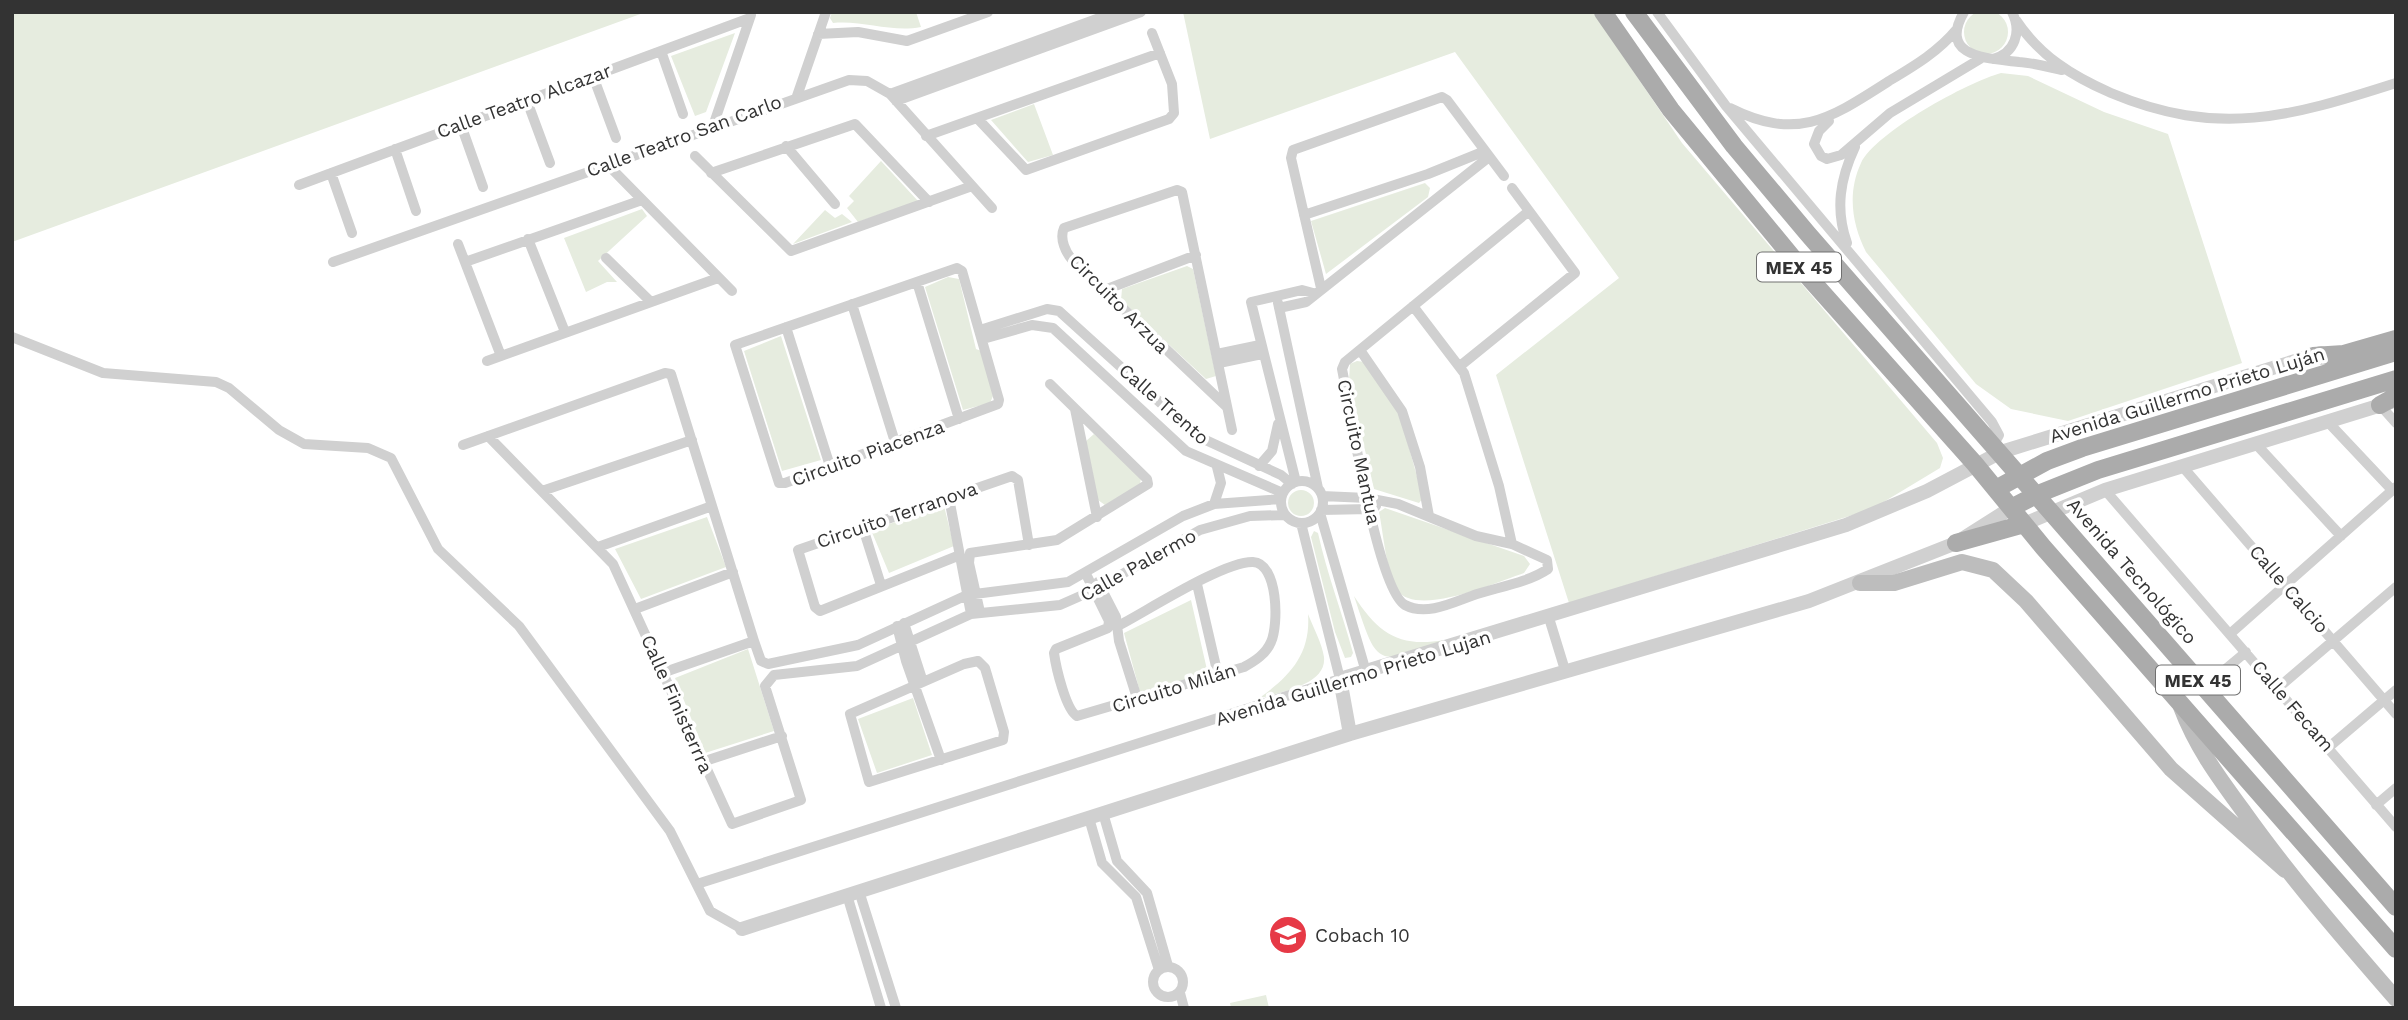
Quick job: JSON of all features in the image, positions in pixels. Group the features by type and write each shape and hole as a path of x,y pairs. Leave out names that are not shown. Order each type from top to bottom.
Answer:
{"main road":[{"name":"MEX 45","path":"1603,12 1671,110 1725,178 1975,464 2181,707 2396,949"},
{"name":"MEX 45","path":"1634,12 1734,146 1997,448"},
{"path":"2314,356 2344,354 2396,340"},
{"name":"Avenida Guillermo Prieto Luján","path":"1996,489 2047,461 2081,448 2396,352"},
{"path":"2011,508 2098,470 2396,379"},
{"name":"Avenida Tecnológico","path":"1997,448 2396,907"},
{"path":"1956,543 2024,524"},
{"path":"1860,583 1894,583 1962,562 1978,564 2004,578 2171,769 2285,870"},
{"path":"2181,707 2210,766 2285,870 2396,999"}],"street":[{"path":"797,96 826,12"},
{"path":"818,34 858,32 907,41 988,12"},
{"path":"893,97 1116,12"},
{"path":"893,97 1141,12"},
{"path":"1657,12 1726,106 1992,422 1999,435 1997,448"},
{"path":"1726,106 1760,121 1781,125 1819,122 1925,58 1957,29 1964,12"},
{"path":"713,126 751,15"},
{"name":"Calle Teatro Alcazar","path":"299,186 751,15"},
{"path":"1836,114 1815,137 1816,151 1821,156 1834,158 1856,145 1890,113 1985,59 2009,50 2015,41 2014,16"},
{"path":"2014,16 2036,47 2065,71"},
{"path":"1957,29 1963,48 1985,59 2024,62 2065,71 2144,106 2188,118 2217,120 2286,114 2396,83"},
{"path":"977,118 1023,169 1028,170 1172,117 1175,97 1152,33"},
{"path":"661,51 682,114"},
{"path":"926,136 1160,53"},
{"path":"593,76 616,138"},
{"name":"Calle Teatro San Carlo","path":"333,262 797,96 842,81 859,79 893,97 992,208"},
{"path":"1317,291 1291,153 1442,97 1504,176"},
{"path":"527,101 550,163"},
{"path":"711,173 852,124 859,125 929,202"},
{"path":"461,125 484,187"},
{"path":"1849,251 1842,229 1840,190 1845,167 1856,145"},
{"path":"786,146 835,204"},
{"path":"395,149 416,211"},
{"path":"1304,215 1487,154"},
{"path":"1279,308 1305,302 1487,154"},
{"path":"695,156 791,251 972,186"},
{"path":"607,164 732,291"},
{"path":"331,173 352,233"},
{"path":"1460,366 1574,273 1512,188"},
{"name":"Circuito Arzua","path":"1227,407 1102,291 1069,256 1062,236 1064,228 1180,191 1184,195 1232,429"},
{"path":"465,262 642,200"},
{"name":"Circuito Mantua","path":"1512,544 1545,558 1549,565 1546,571 1443,606 1427,609 1406,605 1390,587 1369,504 1342,367 1529,211"},
{"path":"528,239 565,332"},
{"path":"457,244 501,356"},
{"path":"1102,291 1196,255"},
{"path":"606,258 650,301"},
{"name":"Circuito Piacenza","path":"961,270 999,403 993,409 779,483 734,348 737,344 917,282 961,270"},
{"path":"487,361 718,278"},
{"path":"917,282 959,419"},
{"path":"1294,483 1251,301 1302,290 1317,291"},
{"path":"1276,295 1320,492 1321,512 1366,672"},
{"path":"852,304 895,442"},
{"path":"1369,504 1320,492 1308,482 1294,483 1282,496 1285,515 1301,523 1315,519 1321,512 1369,504 1381,502 1398,504 1476,536 1512,544 1499,486 1460,366 1413,306"},
{"name":"Calle Trento","path":"981,335 1047,310 1066,315 1196,436 1294,483"},
{"name":"Calle Trento","path":"981,335 1043,324 1053,327 1177,444 1217,467 1282,496"},
{"path":"786,327 830,466"},
{"name":"Avenida Guillermo Prieto Luján","path":"1997,448 2396,330"},
{"path":"12,337 103,373 216,382 235,393 291,438 320,447 368,448 391,458 438,549 519,626 658,814 710,911 742,929 1350,734 1787,608 1860,583 1956,543 2011,508"},
{"path":"1218,359 1261,350"},
{"path":"1360,350 1402,411 1420,467 1429,516"},
{"path":"463,445 667,372 673,376 754,640 662,673"},
{"name":"Circuito Terranova","path":"1029,545 1018,480 1015,476 798,550 815,607 823,610 965,554 1029,545 1057,540 1147,486 1148,481 1050,384"},
{"path":"2024,524 2105,490 2391,401 2396,423"},
{"path":"1075,409 1097,517"},
{"path":"1259,466 1272,451 1279,418"},
{"path":"2231,633 2394,488 2327,421"},
{"name":"Calle Finisterrra","path":"488,436 613,564 730,824 798,803 801,794 767,685"},
{"path":"541,491 692,440"},
{"path":"2255,443 2341,536"},
{"name":"Avenida Guillermo Prieto Lujan","path":"697,884 1340,679 1549,618 1846,526 1927,491 1975,464 1997,448"},
{"name":"Calle Calcio","path":"2182,466 2396,714"},
{"path":"1214,504 1221,483 1217,467"},
{"name":"Calle Fecam","path":"2105,490 2396,827"},
{"name":"Calle Palermo","path":"754,640 761,660 768,664 788,657 846,649 971,595 1051,587 1089,573 1183,516 1214,504 1282,496"},
{"path":"949,498 965,554 975,613"},
{"path":"598,547 712,506"},
{"name":"Calle Palermo","path":"767,685 778,674 857,666 975,613 1060,604 1097,588 1216,524 1250,516 1285,515"},
{"path":"1301,523 1340,679 1350,734"},
{"path":"863,528 881,585"},
{"name":"Circuito Milán","path":"1097,588 1109,621 1105,631 1054,651 1071,712 1081,716 1218,675 1252,662 1271,643 1276,618 1269,573 1263,564 1246,562 1197,584 1118,626"},
{"path":"635,609 733,572"},
{"path":"1089,573 1116,617 1119,642 1137,698"},
{"path":"1197,584 1218,675"},
{"path":"2278,688 2396,587"},
{"path":"1549,618 1565,670"},
{"path":"901,624 941,760"},
{"path":"2204,687 2246,652"},
{"path":"788,657 792,674"},
{"path":"972,662 983,664 1004,733 1001,742 941,760 874,783 868,781 849,716 972,662"},
{"path":"2329,747 2396,690"},
{"path":"702,762 782,736"},
{"path":"2376,804 2396,788"},
{"path":"1096,815 1117,861 1147,893 1163,968"},
{"path":"853,893 877,945 897,1008"},
{"path":"853,893 863,950 881,1008"},
{"path":"863,950 877,945"},
{"path":"1163,968 1178,970 1184,978 1180,993 1184,1008"},
{"path":"1163,968 1153,978 1154,988 1167,1003 1180,993"},
{"path":"873,985 888,979"}],"shaded area":[{"path":"1986,10 2002,16 2008,32 2002,48 1986,54 1970,48 1964,32 1970,16"},
{"path":"12,12 646,12 12,242"},
{"path":"832,12 916,12 921,27 833,23 830,18"},
{"path":"1183,12 1593,12 1682,143 1937,443 1943,458 1940,468 1872,509 1569,603 1496,375 1619,278 1455,52 1210,139"},
{"path":"735,33 706,112 695,116 671,56"},
{"path":"2001,73 2028,76 2104,112 2168,134 2242,363 2068,421 2011,409 1976,384 1866,252 1857,230 1853,197 1861,163 1870,151 1903,123 1924,110 1967,86"},
{"path":"1034,104 1053,155 1028,162 991,120"},
{"path":"881,161 918,201 858,222 847,208 854,201 849,196"},
{"path":"1425,183 1430,188 1428,197 1326,274 1311,221"},
{"path":"642,209 647,216 598,261 617,282 607,282 586,292 564,238"},
{"path":"825,210 835,218 842,214 852,222 793,244"},
{"path":"1187,266 1193,269 1216,376 1206,379 1121,300 1122,289"},
{"path":"948,277 959,279 976,349 984,352 993,396 990,403 963,410 925,287"},
{"path":"781,336 821,460 782,471 744,351"},
{"path":"1365,362 1399,412 1423,498 1419,503 1374,489 1349,381 1350,364"},
{"path":"1094,434 1141,477 1140,485 1105,505 1098,500 1086,441"},
{"path":"1301,490 1310,494 1314,503 1310,512 1301,516 1292,512 1288,503 1292,494"},
{"path":"944,506 954,546 889,573 871,530"},
{"path":"1385,508 1524,556 1530,564 1524,573 1477,590 1439,599 1407,598 1397,590 1388,564 1379,512"},
{"path":"707,517 726,567 641,599 615,549"},
{"path":"1314,531 1318,533 1353,653 1351,657 1345,658 1335,632 1311,537"},
{"path":"1354,596 1372,620 1391,635 1414,642 1444,640 1404,655 1391,657 1381,654 1368,636"},
{"path":"1191,600 1208,674 1140,692 1124,633"},
{"path":"1308,614 1323,652 1323,667 1318,675 1300,686 1258,699 1296,664 1306,641"},
{"path":"748,649 774,731 705,753 675,678"},
{"path":"913,698 932,755 877,773 858,719"},
{"path":"1266,995 1269,1008 1231,1008 1230,1003"}],"place":[{"name":"Cobach 10","path":"1288,935"}]}
